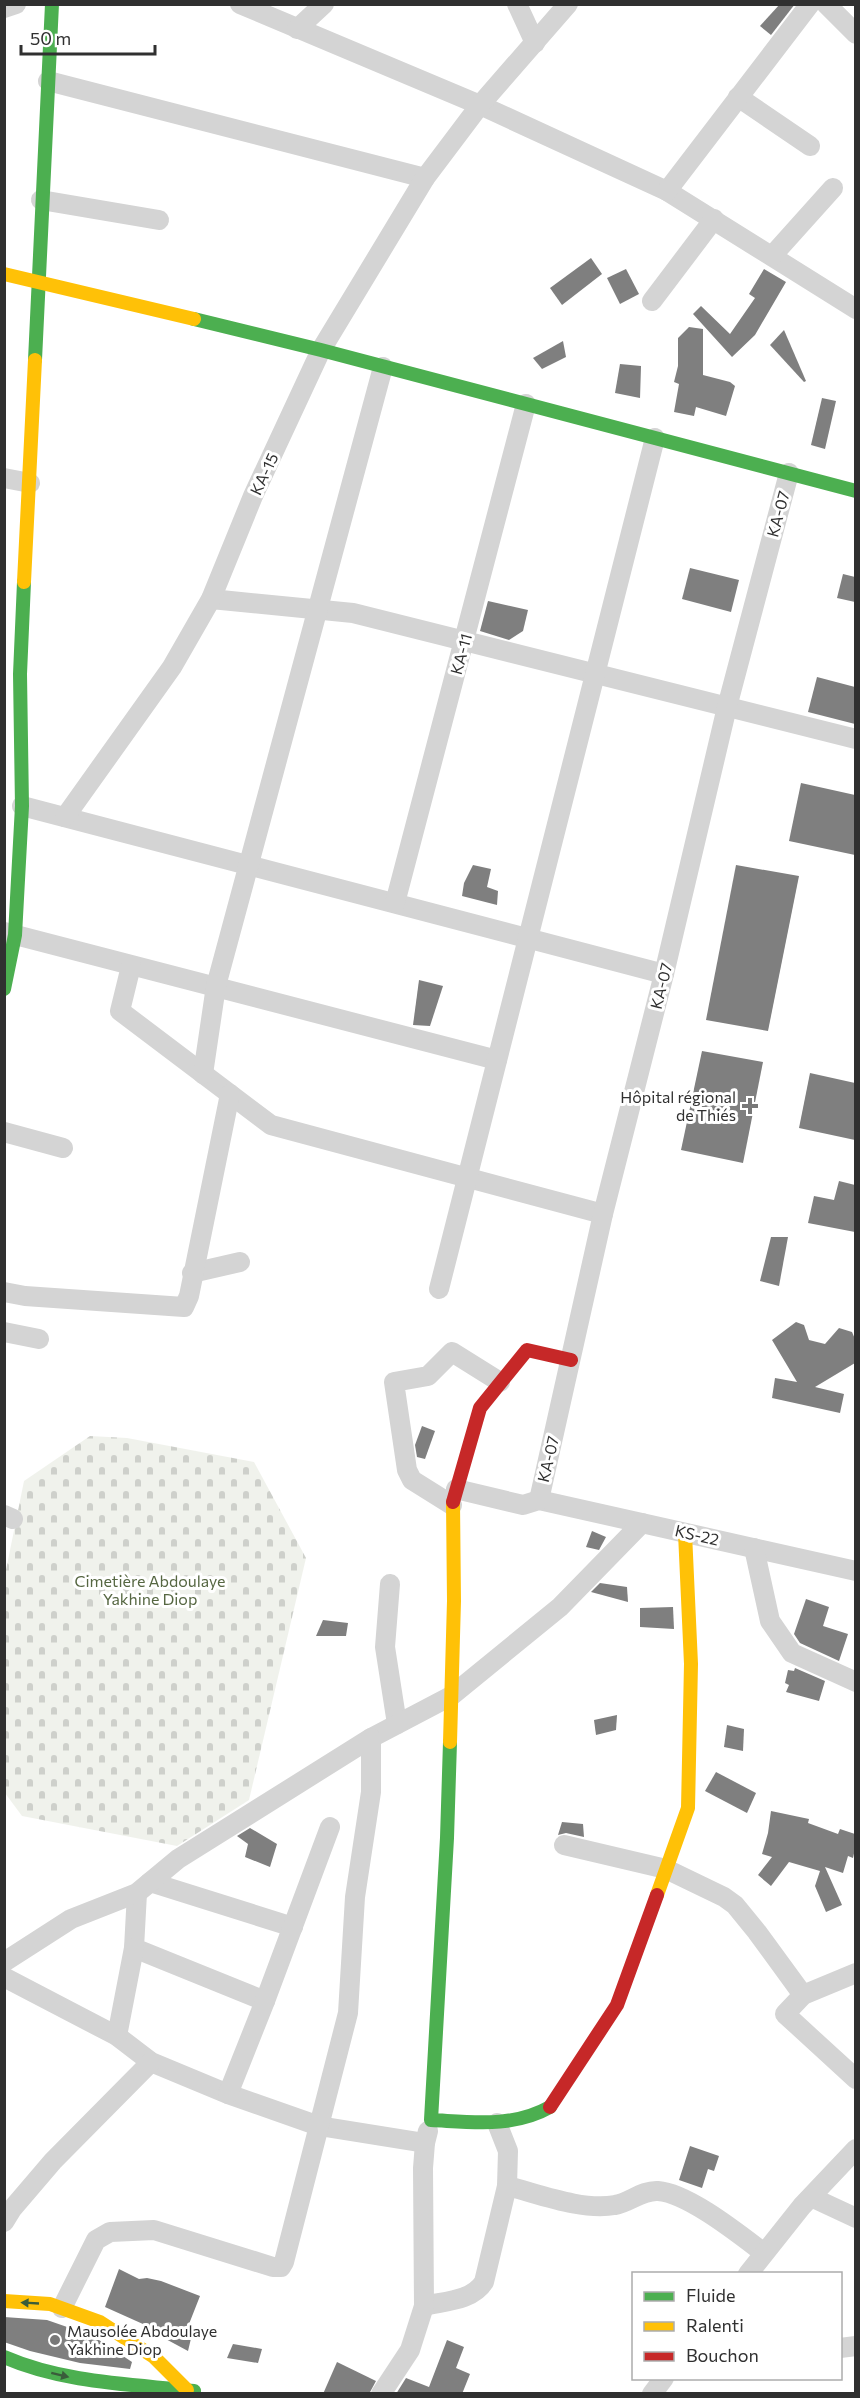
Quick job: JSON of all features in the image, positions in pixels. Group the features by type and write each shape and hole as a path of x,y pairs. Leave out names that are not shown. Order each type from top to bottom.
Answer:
{"street":[{"path":"4,8 16,4"},
{"path":"4,989 22,806 13,767 12,672 30,483 40,283 41,200 52,4"},
{"path":"240,4 480,105 667,191 855,309"},
{"path":"297,29 324,4"},
{"path":"517,4 535,43"},
{"name":"KA-15","path":"65,817 172,668 211,599 253,496 321,350 425,178 480,105 568,4"},
{"path":"667,191 810,4"},
{"path":"826,4 855,33"},
{"path":"48,81 425,178"},
{"path":"738,97 810,146"},
{"path":"772,256 832,188"},
{"path":"41,200 159,220"},
{"path":"652,301 714,219"},
{"path":"4,274 321,350 855,491"},
{"path":"203,1074 216,986 383,367"},
{"name":"KA-11","path":"395,903 526,404"},
{"path":"439,1289 655,438"},
{"name":"KA-07","path":"539,1500 603,1214 664,974 727,707 789,473"},
{"path":"4,478 30,483"},
{"path":"211,599 353,613 855,739"},
{"path":"22,806 664,974"},
{"path":"10,933 497,1060"},
{"path":"131,966 120,1011 271,1125 603,1214"},
{"path":"4,1292 26,1296 184,1307 189,1296 230,1094"},
{"path":"4,1132 63,1148"},
{"path":"192,1274 240,1262"},
{"path":"4,1332 39,1339"},
{"path":"381,2394 410,2350 424,2306 424,2143 431,2120 447,1838 454,1601 454,1497 480,1408 526,1350 571,1360"},
{"name":"KS-22","path":"500,1383 452,1352 428,1376 394,1382 407,1470 412,1480 454,1497 523,1505 539,1500 855,1571"},
{"path":"4,1962 71,1919 143,1888 178,1859 371,1738 452,1696 560,1607 642,1523"},
{"path":"431,2120 497,2123 542,2113 553,2105 617,2005 688,1808 691,1664 685,1533"},
{"path":"754,1548 770,1622 792,1653 855,1682"},
{"path":"390,1584 385,1647 397,1724"},
{"path":"62,2308 96,2240 110,2232 154,2230 273,2267 281,2267 284,2262 348,2013 355,1897 371,1792 371,1738"},
{"path":"228,2094 330,1827"},
{"path":"564,1845 666,1869 724,1897 735,1905 803,1995"},
{"path":"143,1888 292,1927"},
{"path":"117,2036 143,1888"},
{"path":"134,1948 265,2001"},
{"path":"855,1973 803,1995 784,2014 855,2079"},
{"path":"4,1977 117,2036 151,2062 228,2094 319,2126 424,2143"},
{"path":"4,2222 12,2209 53,2162 151,2062"},
{"path":"424,2306 478,2292 484,2282 507,2186 508,2151 497,2123"},
{"path":"750,2272 811,2197 855,2149"},
{"path":"507,2186 591,2207 616,2205 642,2194 657,2191 681,2198 764,2253"},
{"path":"811,2197 855,2218"},
{"path":"4,2301 50,2304 100,2322 154,2357 194,2392"},
{"path":"4,2356 25,2366 121,2389 194,2392"},
{"path":"651,2394 663,2380"}],"green space":[{"name":"Cimetière Abdoulaye Yakhine Diop","path":"90,1436 127,1438 254,1462 306,1558 249,1800 177,1846 22,1816 5,1793 5,1575 24,1481"}],"building":[{"path":"780,4 795,4 771,35 760,26"},
{"path":"591,258 602,274 562,305 550,288"},
{"path":"626,269 639,294 620,304 607,278"},
{"path":"764,269 786,282 755,335 732,357 693,314 701,306 730,334 755,298 749,294"},
{"path":"689,327 703,329 703,375 730,382 735,386 726,416 696,407 694,416 674,412 679,384 674,382 678,366 678,338"},
{"path":"784,330 806,381 804,382 770,345"},
{"path":"563,341 566,357 542,369 533,358"},
{"path":"620,364 641,366 640,398 615,393"},
{"path":"822,398 836,401 825,449 811,445"},
{"path":"690,568 739,580 731,612 682,599"},
{"path":"843,574 855,577 855,602 837,598"},
{"path":"488,601 528,610 523,631 509,640 480,631"},
{"path":"817,677 855,687 855,724 808,712"},
{"path":"801,783 855,795 855,855 789,841"},
{"path":"473,865 491,869 487,887 498,891 497,905 462,896 464,883"},
{"path":"736,865 799,876 768,1031 706,1020"},
{"path":"419,980 443,986 430,1026 413,1025"},
{"path":"702,1051 763,1062 743,1163 681,1150"},
{"path":"810,1073 855,1083 855,1140 799,1128"},
{"path":"839,1181 855,1185 855,1232 808,1223 814,1196 834,1200"},
{"path":"771,1237 788,1237 779,1286 760,1281"},
{"path":"796,1322 804,1325 809,1340 825,1344 839,1328 852,1332 855,1339 855,1363 815,1387 844,1394 840,1413 772,1398 775,1378 797,1382 772,1340"},
{"path":"422,1426 435,1431 425,1459 417,1457 415,1445"},
{"path":"592,1531 606,1537 599,1550 586,1547"},
{"path":"600,1583 627,1587 628,1602 591,1592"},
{"path":"806,1599 829,1607 823,1626 848,1634 839,1661 800,1643 794,1634"},
{"path":"673,1607 674,1629 640,1627 640,1608"},
{"path":"323,1620 348,1623 346,1636 316,1636"},
{"path":"795,1668 825,1681 819,1701 786,1692 789,1685 785,1683 788,1670 794,1671"},
{"path":"617,1715 616,1730 596,1735 594,1720"},
{"path":"727,1725 744,1729 743,1751 724,1747"},
{"path":"716,1772 756,1793 747,1813 705,1791"},
{"path":"771,1811 809,1819 808,1823 838,1834 840,1829 855,1834 853,1858 848,1856 843,1873 825,1867 842,1905 826,1912 815,1886 820,1871 789,1862 771,1886 758,1875 772,1857 762,1854"},
{"path":"562,1822 583,1824 584,1837 566,1833 558,1835"},
{"path":"250,1828 277,1844 270,1867 245,1857 248,1844 237,1836"},
{"path":"690,2146 719,2156 714,2171 708,2169 702,2188 679,2180"},
{"path":"119,2269 139,2279 161,2281 200,2296 189,2324 194,2326 188,2351 162,2337 163,2333 105,2307"},
{"name":"Mausolée Abdoulaye Yakhine Diop","path":"4,2317 47,2320 93,2336 132,2362 130,2369 80,2363 4,2342"},
{"path":"447,2340 464,2347 456,2368 470,2374 462,2394 396,2394 406,2378 429,2387"},
{"path":"233,2344 262,2349 258,2363 227,2358"},
{"path":"337,2362 376,2381 369,2394 323,2394"}],"traffic: fast":[{"path":"35,360 52,4"},
{"path":"194,319 321,350 856,491"},
{"path":"4,989 15,935 22,806 20,674 24,582"},
{"path":"450,1742 447,1838 431,2120 507,2121 536,2114 550,2107"},
{"path":"4,2357 27,2366 74,2377 194,2391"}],"traffic: slow":[{"path":"4,274 194,319"},
{"path":"24,582 35,360"},
{"path":"450,1742 454,1601 453,1502"},
{"path":"657,1895 688,1808 691,1664 685,1533"},
{"path":"4,2301 50,2304 100,2322 154,2357 187,2390"}],"traffic: jam":[{"path":"453,1502 480,1408 527,1350 571,1360"},
{"path":"550,2107 617,2005 657,1895"}],"place":[{"name":"Hôpital régional de Thiés","path":"750,1106"},
{"name":"Mausolée Abdoulaye Yakhine Diop","path":"55,2340"}]}
